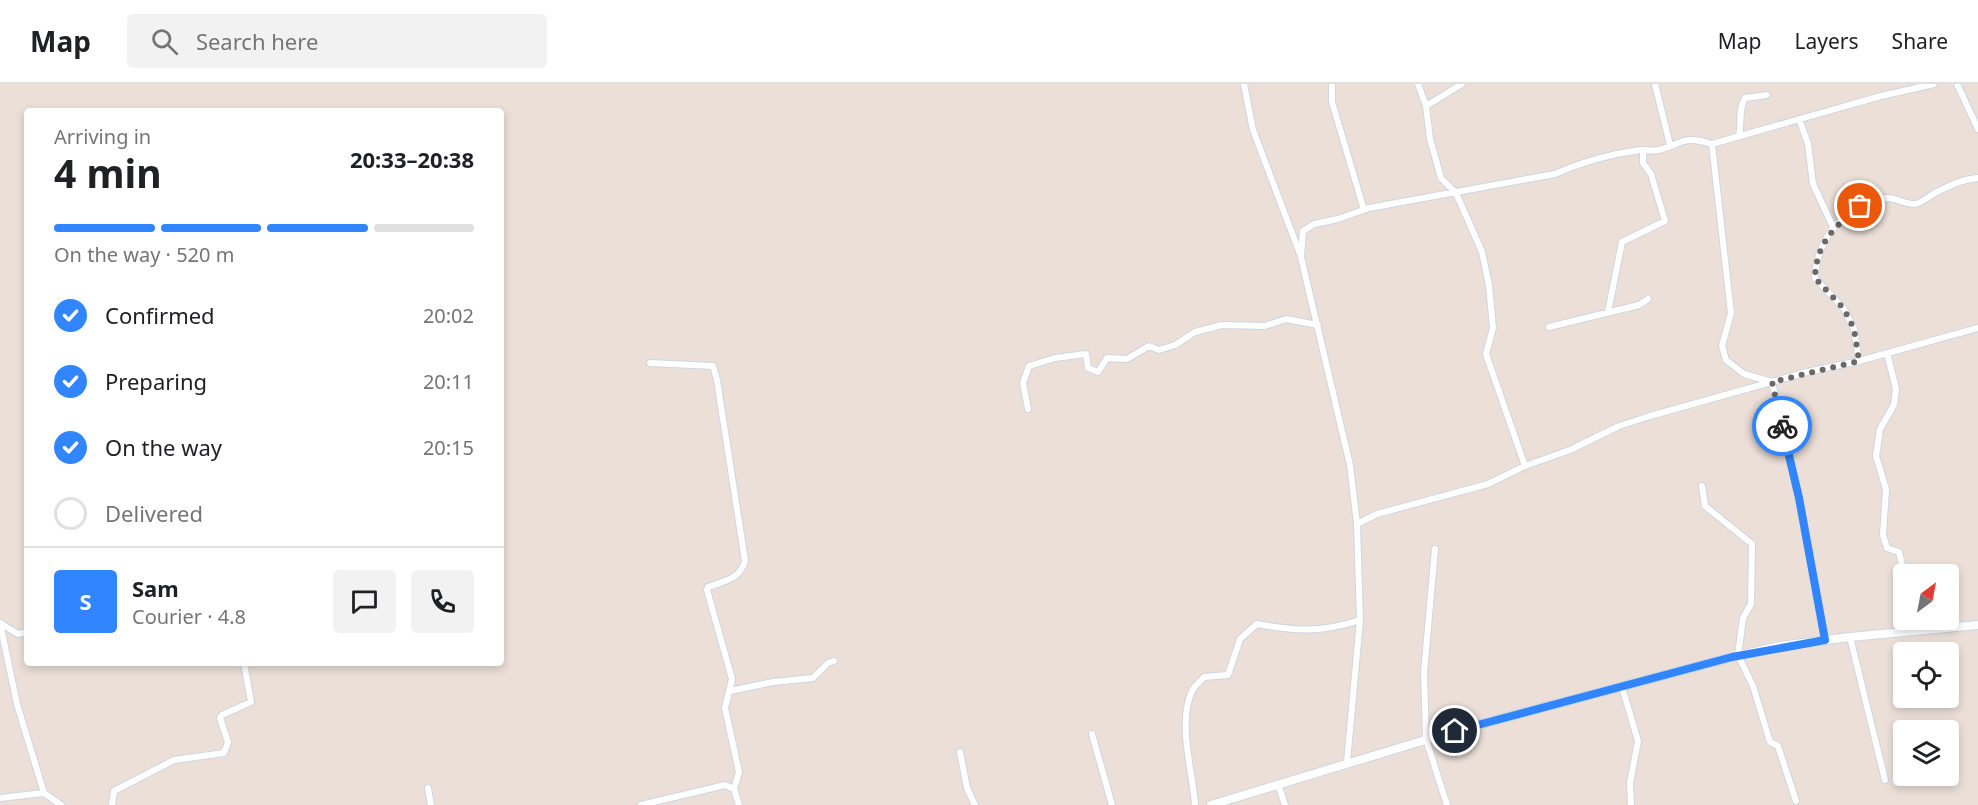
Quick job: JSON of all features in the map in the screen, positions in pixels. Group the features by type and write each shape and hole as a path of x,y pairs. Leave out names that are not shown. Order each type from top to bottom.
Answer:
{"main road":[{"path":"1211,805 1425,739 1738,656 1825,640 1978,626"}],"street":[{"path":"1244,84 1253,130 1301,257 1350,465 1357,524 1360,620 1347,762"},
{"path":"1332,84 1332,102 1364,210"},
{"path":"1418,84 1426,106 1430,139 1441,178 1456,193 1482,252 1489,285 1493,328 1486,354 1525,466"},
{"path":"1426,106 1462,84"},
{"path":"1655,84 1670,144"},
{"path":"1301,257 1303,231 1314,224 1364,210 1555,174 1583,161 1643,150 1658,150 1670,144 1698,140 1712,144 1934,84"},
{"path":"1957,84 1978,129"},
{"path":"1739,136 1741,105 1745,98 1767,95"},
{"path":"1799,119 1808,144 1813,184 1833,227"},
{"path":"1712,144 1731,313 1722,346 1726,360 1744,374 1772,382"},
{"path":"1608,312 1622,242 1665,221 1651,174 1643,163 1643,150"},
{"path":"1859,361 1854,329 1844,309 1815,278 1815,265 1821,248 1833,227 1860,206 1886,198 1914,204 1962,180 1978,178"},
{"path":"1549,327 1639,305 1648,299"},
{"path":"1028,409 1023,383 1029,366 1055,358 1086,354 1088,368 1098,372 1107,358 1127,359 1149,346 1159,350 1175,345 1195,332 1222,325 1265,326 1286,319 1318,325"},
{"path":"1357,524 1377,514 1488,484 1525,466 1570,450 1620,426 1772,382 1978,328"},
{"path":"1887,353 1896,389 1894,405 1880,429 1876,456 1886,489 1883,535 1887,548 1899,552 1902,564"},
{"path":"650,363 713,366 717,380 746,561 739,574 707,590 729,665 732,684 725,708 739,772 734,789 739,805"},
{"path":"1772,382 1799,498 1825,640"},
{"path":"1702,486 1705,506 1752,544 1751,604 1743,618 1738,656 1753,686 1770,742 1778,746 1796,801"},
{"path":"1435,549 1424,672 1425,739 1447,805"},
{"path":"1195,805 1187,758 1186,735 1192,691 1204,677 1228,675 1240,639 1257,624 1304,631 1322,630 1360,620"},
{"path":"0,623 18,634 24,633"},
{"path":"0,623 17,704 44,793 61,805"},
{"path":"1850,637 1885,780"},
{"path":"730,692 773,682 813,678 828,663 834,661"},
{"path":"112,805 114,791 174,760 224,753 228,742 220,718 251,702 245,666"},
{"path":"1622,687 1638,741 1630,783 1631,805"},
{"path":"1092,734 1112,805"},
{"path":"960,752 967,788 975,805"},
{"path":"640,805 712,786 725,784 734,789"},
{"path":"1278,784 1285,805"},
{"path":"428,789 431,805"},
{"path":"0,798 44,793"}],"way so far":[{"path":"1782,426 1772,382 1859,361 1854,329 1844,309 1835,298 1820,287 1815,278 1815,265 1821,248 1833,227 1860,206"}],"route":[{"path":"1455,731 1732,657 1780,646 1825,640 1799,498 1782,426"}]}
